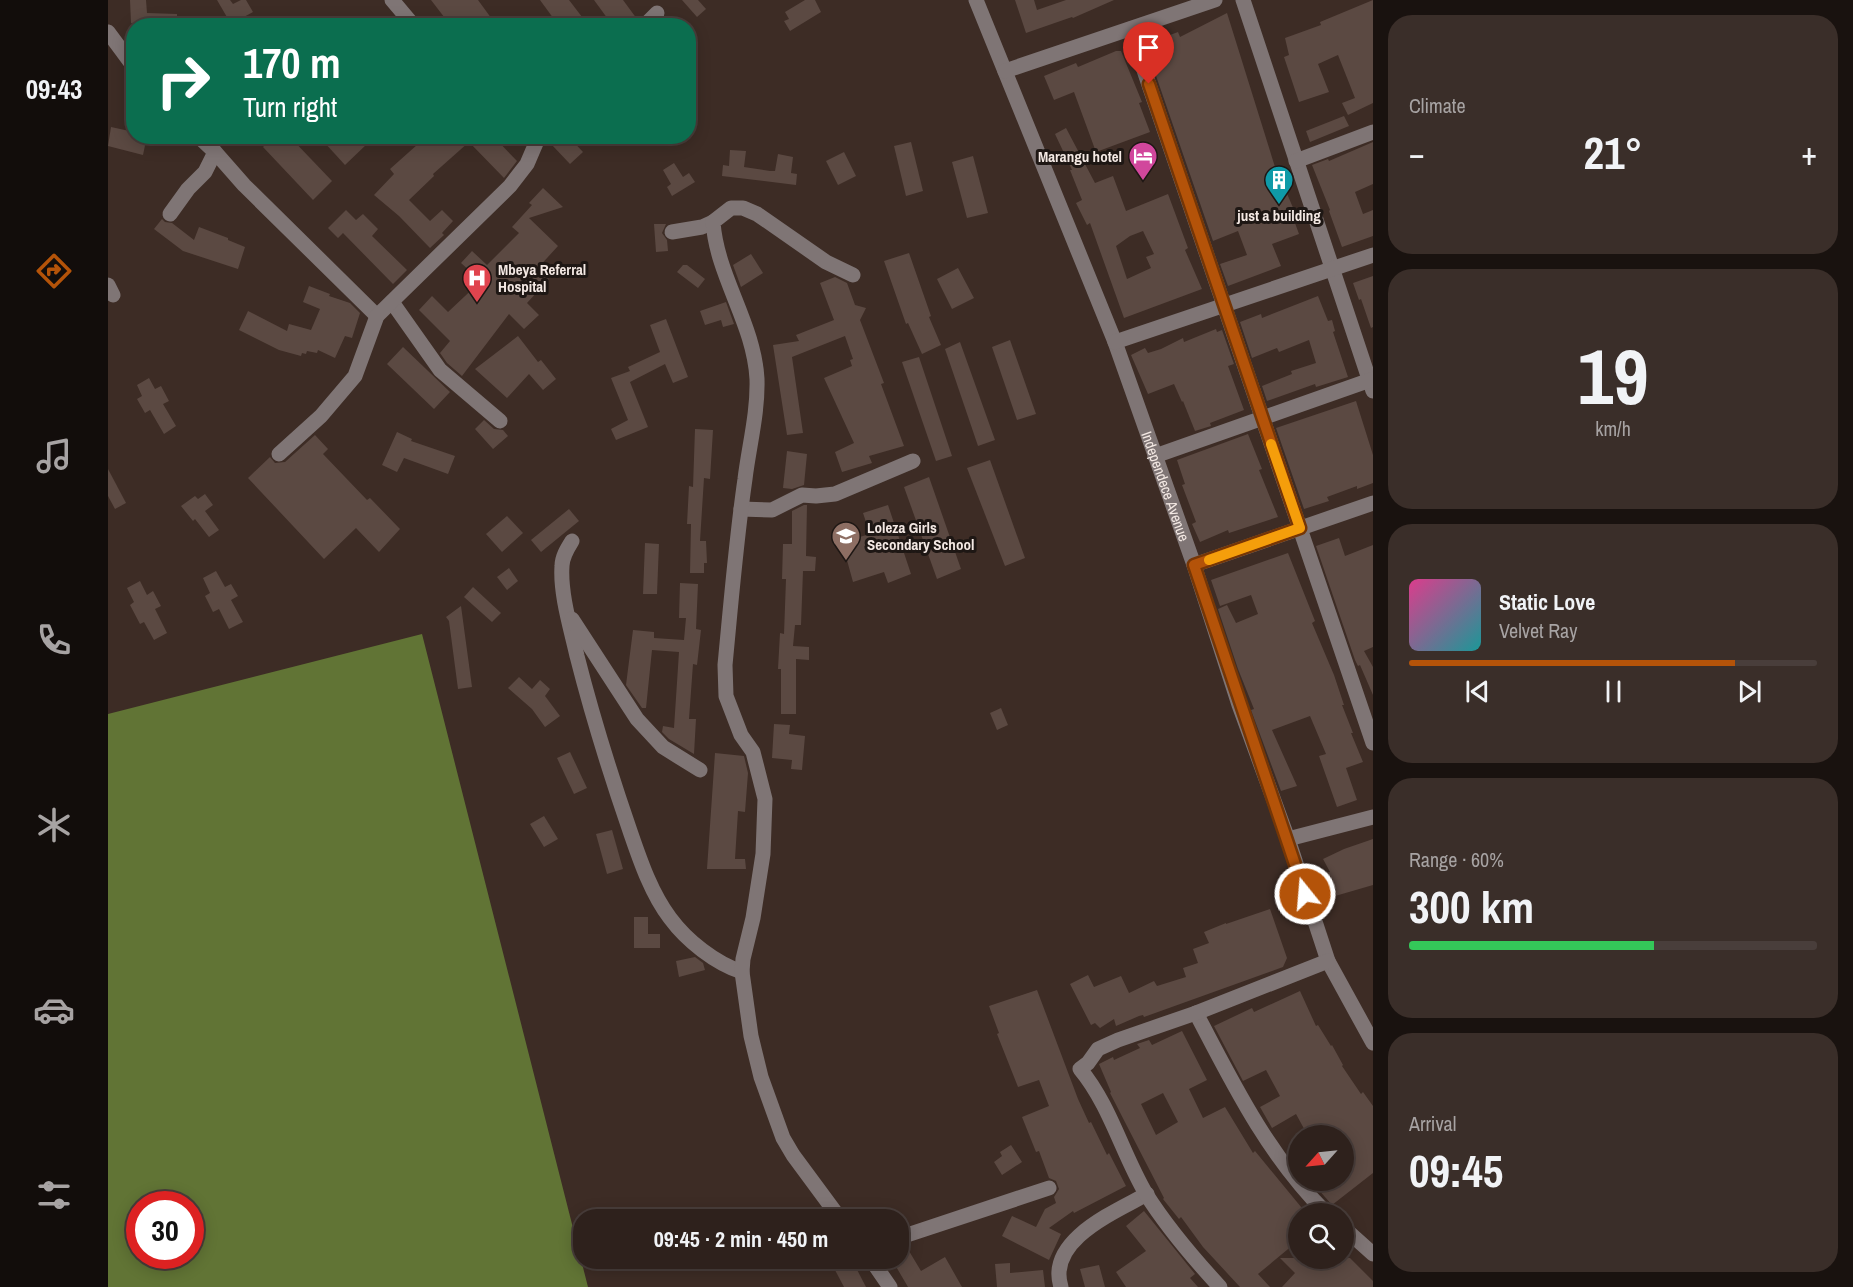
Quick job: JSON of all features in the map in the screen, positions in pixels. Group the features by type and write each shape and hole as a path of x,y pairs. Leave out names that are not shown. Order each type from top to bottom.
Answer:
{"street":[{"path":"392,0 407,18"},
{"name":"Independece Avenue","path":"976,0 1115,342 1194,565 1239,705 1288,839 1328,960 1373,1043"},
{"path":"1005,71 1130,29 1184,5 1215,0"},
{"path":"1155,456 1263,418 1372,384 1243,0"},
{"path":"652,18 657,13"},
{"path":"1130,29 1373,743"},
{"path":"108,32 126,56"},
{"path":"1296,161 1373,132"},
{"path":"206,144 244,185 377,316"},
{"path":"279,454 321,416 355,376 377,316 520,175 536,144"},
{"path":"170,213 204,172 214,152"},
{"path":"672,232 702,227 713,222 731,208 743,208 774,224 826,262 853,275"},
{"path":"713,222 714,239 720,263 753,348 757,380 753,432 741,509 725,665 726,696 741,735 753,752 765,799 763,854 753,918 743,959 746,1013 756,1059 777,1124 792,1155 833,1209"},
{"path":"1115,342 1373,255"},
{"path":"392,302 440,370 500,421"},
{"path":"741,509 772,510 802,495 835,494 914,461"},
{"path":"1194,565 1373,503"},
{"path":"572,541 562,565 568,613 592,718 642,866 670,919 692,940 730,968 742,972"},
{"path":"568,613 637,719 663,747 700,770"},
{"path":"1288,839 1373,817"},
{"path":"1220,1287 1147,1194 1095,1086 1080,1069 1088,1063 1098,1049 1118,1040 1196,1013 1328,960"},
{"path":"1196,1013 1243,1104 1266,1140 1318,1203"},
{"path":"909,1234 1049,1188"},
{"path":"1061,1287 1058,1278 1061,1262 1067,1249 1078,1236 1090,1226 1147,1194"},
{"path":"1354,1237 1373,1254"},
{"path":"878,1269 890,1287"}],"green space":[{"path":"422,634 573,1228 573,1269 583,1269 588,1287 108,1287 108,714"}],"building":[{"path":"130,0 146,0 147,13 177,14 177,18 131,18"},
{"path":"217,0 230,0 233,4 246,0 253,12 242,18 228,18"},
{"path":"431,0 478,0 491,18 445,18"},
{"path":"540,0 569,0 583,18 553,18"},
{"path":"594,0 623,0 636,18 607,18"},
{"path":"682,0 698,0 706,9 697,17"},
{"path":"805,0 815,0 821,12 790,31 784,21 789,19 785,12"},
{"path":"1015,0 1034,0 1037,10 1066,0 1114,0 1073,18 1026,33"},
{"path":"1373,0 1373,103 1348,115 1342,103 1355,98 1338,55 1318,64 1329,92 1299,102 1284,57 1289,55 1285,38 1321,25 1320,22"},
{"path":"1227,13 1280,183 1282,182 1294,210 1291,212 1299,234 1272,244 1281,266 1228,286 1220,264 1247,255 1238,231 1213,241 1144,41 1160,32 1162,38 1178,32 1180,37"},
{"path":"1121,51 1142,102 1139,103 1150,132 1096,152 1074,92 1054,100 1044,76 1076,63 1078,67"},
{"path":"1344,116 1349,126 1310,142 1306,131"},
{"path":"111,127 126,130 126,144 145,144 143,155 108,146"},
{"path":"1066,128 1095,183 1113,176 1126,211 1168,194 1188,248 1185,250 1202,289 1124,318 1090,223 1087,225 1076,203 1082,200 1070,170 1072,170 1055,134","holes":["1143,231 1154,254 1146,257 1151,268 1127,279 1116,246 1130,236"]},
{"path":"911,142 923,191 906,196 894,146"},
{"path":"1373,142 1373,184 1355,192 1363,214 1373,210 1373,236 1342,247 1312,165 1328,159 1329,161"},
{"path":"266,144 297,144 332,181 313,200 263,147"},
{"path":"326,144 367,144 345,165"},
{"path":"418,144 467,144 433,174 434,176 409,200 430,221 442,210 453,221 442,233 444,235 430,248 399,216 374,195 394,174 390,169"},
{"path":"471,144 501,144 517,161 504,178"},
{"path":"551,144 576,144 583,152 570,164"},
{"path":"730,150 746,151 744,167 770,171 775,171 778,154 793,157 791,173 797,174 796,185 722,176 723,165 729,166"},
{"path":"844,152 856,176 838,185 826,161"},
{"path":"973,156 988,213 967,218 952,162"},
{"path":"674,163 683,177 689,173 695,182 672,196 667,187 671,184 663,170"},
{"path":"543,188 563,207 529,218 558,246 537,269 549,279 527,303 539,315 524,329 509,314 462,376 447,363 440,353 450,341 419,310 432,296 448,312 481,281 461,263 472,251 487,265 519,233 512,227 532,205 529,203"},
{"path":"346,210 356,220 363,214 378,229 372,236 407,270 393,284 343,233 338,238 328,228"},
{"path":"162,219 172,223 194,240 199,227 245,247 238,269 183,251 154,229"},
{"path":"654,224 666,224 662,233 667,240 668,251 656,252"},
{"path":"909,253 931,316 929,317 941,345 922,354 908,323 906,324 884,261"},
{"path":"751,254 763,273 741,287 733,265"},
{"path":"683,265 687,265 705,279 698,288 677,272"},
{"path":"958,268 974,298 952,309 937,279"},
{"path":"1373,276 1373,327 1371,328 1353,283"},
{"path":"835,277 847,283 855,305 866,308 860,320 884,383 881,384 904,446 869,456 872,463 842,472 835,452 854,443 824,378 852,366 850,360 853,359 845,336 792,357 803,433 787,435 773,345 799,341 796,335 834,320 820,283"},
{"path":"309,286 350,303 360,313 352,338 345,336 335,358 318,350 317,353 307,351 301,356 279,350 239,330 248,311 287,331 289,324 311,330 320,309 303,302"},
{"path":"1318,296 1328,321 1332,320 1335,331 1333,332 1348,377 1316,387 1315,384 1267,401 1262,386 1292,374 1291,371 1316,363 1309,340 1279,352 1277,348 1252,358 1240,322 1261,314 1262,318"},
{"path":"726,302 734,324 723,327 721,320 705,325 700,311"},
{"path":"666,319 688,377 673,383 665,364 630,382 648,427 616,440 611,429 628,420 611,378 630,371 628,367 660,352 650,325"},
{"path":"1216,329 1217,332 1222,330 1234,364 1228,366 1244,410 1195,431 1174,384 1148,394 1131,355 1145,348 1148,353 1161,349 1183,338 1184,342"},
{"path":"518,336 538,362 541,360 556,379 543,390 529,374 507,398 475,369"},
{"path":"1010,340 1036,414 1017,420 992,347"},
{"path":"960,342 995,440 978,446 945,349"},
{"path":"403,347 450,392 434,409 387,364"},
{"path":"919,357 952,456 936,461 902,362"},
{"path":"149,378 155,389 161,386 169,401 163,404 176,426 164,434 150,410 145,413 137,399 142,396 137,385"},
{"path":"1356,401 1373,455 1373,483 1327,497 1329,501 1304,509 1276,428"},
{"path":"484,420 494,429 503,430 508,436 493,449 475,429"},
{"path":"695,429 713,430 710,479 704,478 700,541 706,541 707,563 704,563 704,573 690,573 691,524 687,524 689,486 693,487"},
{"path":"397,432 412,439 411,441 455,456 448,474 404,458 397,472 382,465"},
{"path":"1248,434 1262,469 1259,470 1278,517 1229,533 1228,530 1200,542 1192,524 1196,522 1182,485 1185,484 1177,460"},
{"path":"315,435 328,449 323,454 367,500 370,498 400,529 379,552 356,528 324,559 248,478 270,457 275,463 285,462"},
{"path":"787,451 807,454 804,485 792,489 783,488"},
{"path":"990,460 1025,558 1005,566 967,468"},
{"path":"108,469 126,503 115,509 108,496"},
{"path":"929,477 961,569 937,579 904,487"},
{"path":"205,494 213,505 205,511 219,530 209,537 181,506 195,496 198,499"},
{"path":"807,505 806,556 816,557 815,571 803,571 801,625 795,625 793,646 809,647 809,660 796,659 796,714 781,714 781,669 778,669 780,633 784,634 786,579 782,579 783,544 792,544 792,511"},
{"path":"888,505 911,574 888,583 884,572 853,582 842,542 870,534 863,513"},
{"path":"569,509 579,521 541,552 531,540"},
{"path":"507,516 523,533 502,552 486,534"},
{"path":"1339,538 1345,556 1373,545 1373,647 1364,651 1373,667 1373,695 1360,665 1358,666 1355,660 1316,546"},
{"path":"645,543 659,544 657,594 643,594"},
{"path":"1288,553 1315,621 1312,623 1334,675 1353,733 1351,733 1363,762 1346,768 1357,800 1337,807 1319,756 1326,754 1310,716 1272,730 1297,786 1281,791 1251,710 1254,709 1218,609 1227,605 1236,623 1258,614 1251,595 1220,606 1211,580"},
{"path":"509,568 518,581 507,590 497,577"},
{"path":"216,571 225,587 231,584 238,596 231,600 243,622 229,629 219,609 213,612 205,596 210,593 203,578"},
{"path":"140,581 147,595 153,591 161,606 155,609 167,633 154,640 144,622 140,624 130,605 134,602 127,588"},
{"path":"680,583 698,584 696,629 701,630 697,665 693,664 689,719 696,719 694,754 669,739 662,732 663,726 674,728 679,652 652,650 646,708 642,708 626,685 633,630 654,632 654,638 684,640 686,618 679,618"},
{"path":"473,587 501,613 492,622 464,597"},
{"path":"461,606 472,687 458,689 449,621 446,617"},
{"path":"519,677 532,689 540,680 550,689 545,696 560,716 545,727 532,709 508,688"},
{"path":"1001,708 1008,725 997,730 990,713"},
{"path":"774,724 790,725 789,734 805,736 802,770 791,769 792,760 772,758"},
{"path":"570,752 587,788 574,794 557,758"},
{"path":"715,753 744,756 748,773 745,812 738,811 735,859 745,859 746,869 707,869"},
{"path":"544,816 558,839 544,847 530,824"},
{"path":"612,830 623,869 607,874 596,834"},
{"path":"1373,839 1373,885 1318,901 1310,875 1330,872 1323,859"},
{"path":"1270,909 1287,958 1283,967 1116,1026 1114,1019 1100,1028 1095,1023 1091,1025 1070,984 1088,975 1094,987 1121,976 1129,993 1154,981 1157,986 1186,977 1183,968 1198,963 1193,949 1209,943 1204,932"},
{"path":"634,917 648,917 648,934 660,934 660,948 634,948"},
{"path":"695,957 703,963 705,970 679,977 676,961"},
{"path":"1037,990 1078,1099 1089,1123 1091,1122 1126,1186 1074,1213 1073,1211 1049,1228 1061,1234 1049,1260 1002,1236 1012,1216 1036,1227 1045,1209 1056,1203 1054,1197 1059,1189 1056,1181 1049,1178 1022,1117 1049,1106 1039,1080 1018,1087 997,1034 999,1033 989,1006"},
{"path":"1300,991 1316,1026 1318,1025 1332,1045 1342,1066 1361,1094 1363,1092 1373,1106 1373,1173 1354,1188 1354,1125 1302,1125 1296,1114 1272,1128 1260,1107 1280,1096 1266,1070 1243,1081 1214,1026 1252,1008 1254,1012"},
{"path":"1182,1031 1207,1080 1189,1089 1203,1118 1225,1107 1253,1153 1255,1151 1298,1203 1288,1203 1288,1249 1258,1274 1270,1287 1240,1287 1203,1247 1181,1217 1179,1219 1163,1199 1110,1093 1099,1064 1140,1048 1137,1044 1149,1040 1152,1045","holes":["1163,1093 1178,1122 1156,1135 1141,1104"]},
{"path":"1011,1145 1022,1162 1002,1175 994,1162 1002,1156 1000,1152"},
{"path":"1320,1191 1350,1191 1335,1203 1330,1203"},
{"path":"1144,1211 1195,1274 1190,1278 1198,1287 1126,1287 1116,1272 1146,1251 1126,1226"},
{"path":"909,1251 921,1271 945,1257 962,1287 908,1287 897,1269 909,1269"},
{"path":"1280,1258 1288,1258 1288,1266"},
{"path":"1354,1262 1373,1281 1373,1287 1282,1287 1295,1273 1291,1269 1354,1269"},
{"path":"1010,1263 1010,1273 1043,1270 1045,1287 997,1287 995,1264"},
{"path":"1099,1265 1105,1287 1085,1287 1080,1269"},
{"path":"857,1269 866,1287 844,1287 835,1270"}],"slow traffic":[{"path":"1209,560 1300,528 1271,444"}],"place":[{"name":"Marangu hotel","path":"1143,182"},
{"name":"just a building","path":"1279,206"},
{"name":"Mbeya Referral Hospital","path":"477,304"},
{"name":"Loleza Girls Secondary School","path":"846,562"}],"route":[{"path":"1149,84 1300,528 1194,565 1239,705 1288,839 1305,894"}]}
